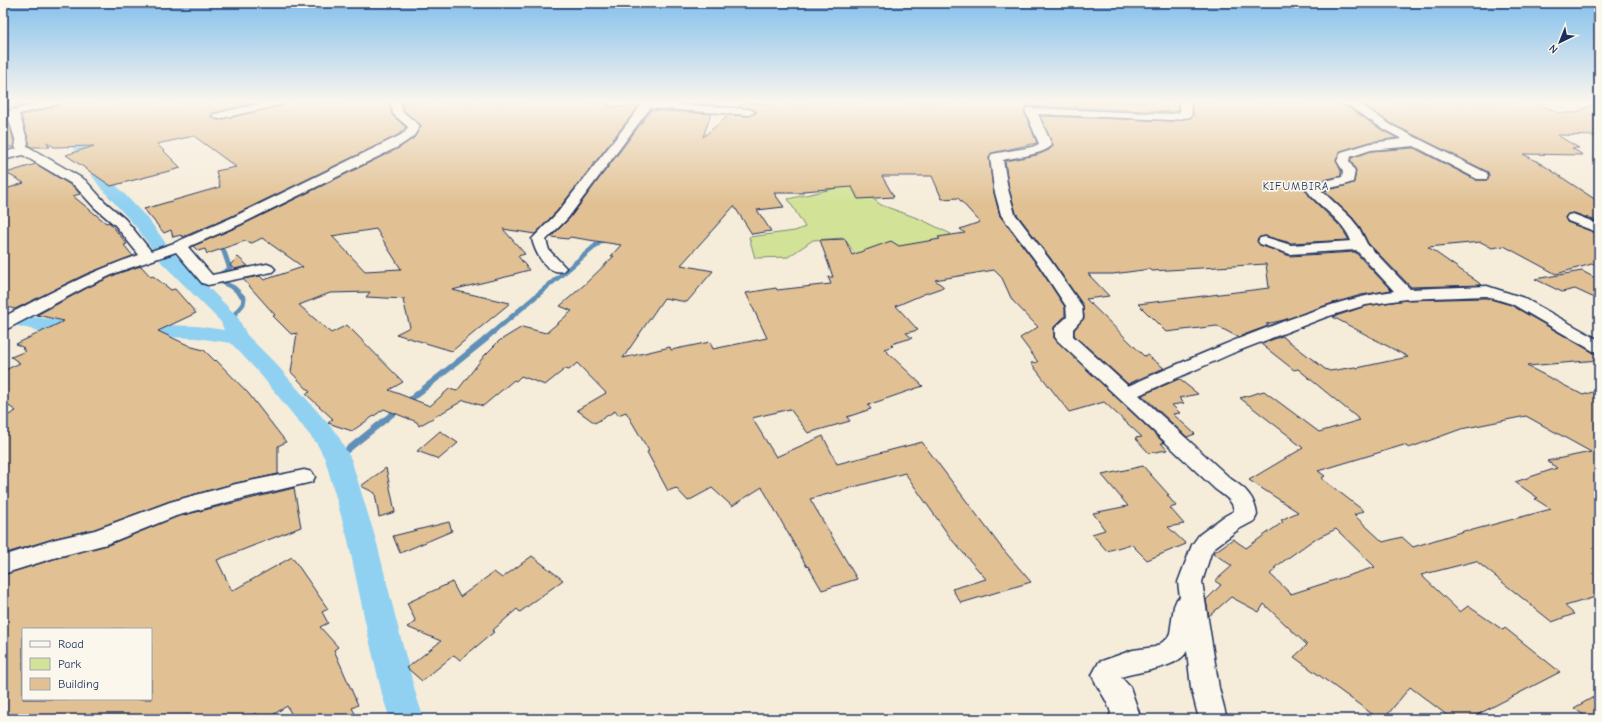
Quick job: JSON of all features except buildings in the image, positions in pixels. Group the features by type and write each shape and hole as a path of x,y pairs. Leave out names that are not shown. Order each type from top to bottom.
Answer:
{"street":[{"path":"20,136 22,142 21,147 25,151 80,183 99,204 120,222 148,256"},
{"path":"3,324 80,284 148,256 179,246 236,221 408,136"},
{"path":"558,268 542,251 540,239 563,215 623,136"},
{"path":"1042,136 1046,145 1035,150 996,157 1001,189 1008,215 1045,263 1074,306 1075,318 1064,328 1064,337 1223,484 1242,497 1245,506 1246,515 1231,523 1207,542 1200,551 1190,582 1183,633 1176,647 1160,657 1133,661 1108,670 1105,675 1120,696 1125,713 1122,719"},
{"path":"1404,136 1482,176"},
{"path":"1406,294 1360,245 1357,235 1338,212 1318,195 1313,188 1342,182 1348,179 1349,171 1343,161 1346,154 1355,150 1384,145 1417,142"},
{"path":"3,156 25,151"},
{"path":"1573,218 1599,229"},
{"path":"1265,241 1290,250 1360,245"},
{"path":"179,246 208,280 267,269"},
{"path":"1126,394 1226,348 1320,313 1364,300 1406,294 1487,291 1518,301 1599,347"},
{"path":"3,565 56,548 99,538 170,510 236,492 304,477"},
{"path":"1190,582 1204,688 1213,719"}],"green space":[{"path":"854,184 881,205 920,219 951,234 939,244 888,263 855,254 844,238 813,240 788,257 755,258 749,237 795,231 805,227 788,199"}],"waterway":[{"path":"71,136 106,184 143,224 161,249"},
{"path":"227,230 222,234 221,243 230,269 219,275 222,282 234,288 244,298 243,304 230,320"},
{"path":"484,340 606,237"},
{"path":"168,258 230,320 238,338"},
{"path":"25,322 57,327 84,328"},
{"path":"128,330 197,332 238,338"},
{"path":"238,338 268,369 328,440 338,459 362,540 384,635 400,698 407,719"},
{"path":"338,459 341,455 486,339"}],"district":[{"name":"KIFUMBIRA","path":"1296,186"}]}
